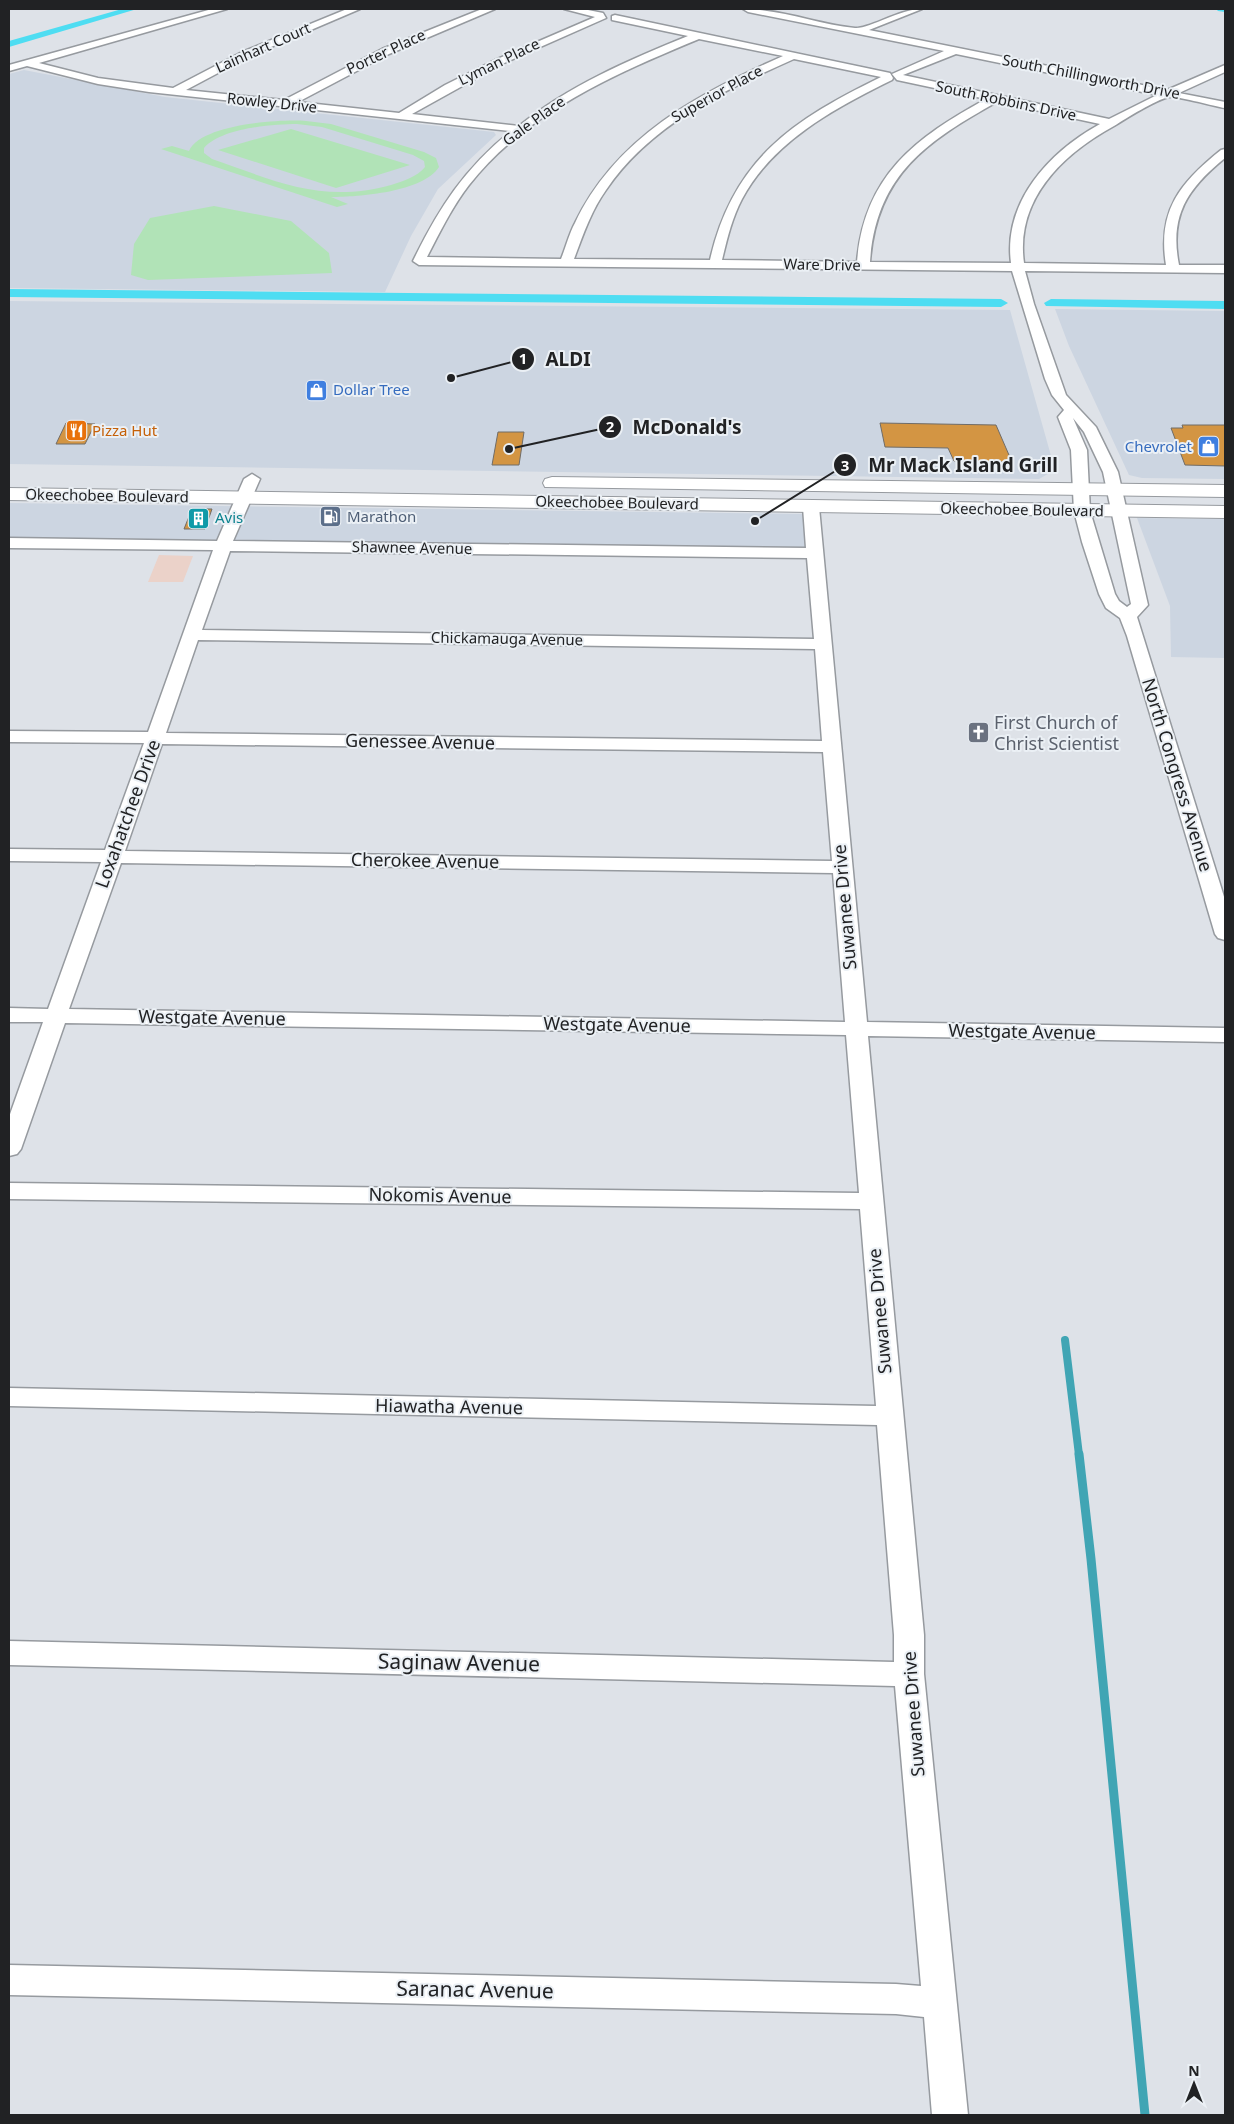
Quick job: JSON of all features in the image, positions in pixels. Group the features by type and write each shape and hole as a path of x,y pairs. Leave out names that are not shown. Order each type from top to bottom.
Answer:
{"main road":[{"name":"Okeechobee Boulevard","path":"9,477 197,479"},
{"name":"Okeechobee Boulevard","path":"537,483 1225,491"},
{"name":"Okeechobee Boulevard","path":"9,494 1119,512 1225,512"}],"street":[{"path":"9,68 222,9"},
{"name":"Lainhart Court","path":"174,92 246,54 355,9"},
{"name":"Porter Place","path":"286,104 393,47 490,9"},
{"path":"569,9 601,17 614,16 626,10"},
{"name":"South Chillingworth Drive","path":"748,9 769,10 858,31 1225,105"},
{"path":"858,31 917,9"},
{"name":"South Robbins Drive","path":"614,16 697,36 1111,123"},
{"name":"Lyman Place","path":"401,116 484,68 542,41 601,17"},
{"name":"Gale Place","path":"419,261 428,239 452,198 480,164 520,129 556,104 612,72 697,36"},
{"path":"715,264 720,232 730,207 748,178 766,157 821,113 893,76 956,50"},
{"name":"Superior Place","path":"566,263 575,234 591,201 603,183 635,148 669,121 714,93 792,56"},
{"name":"Rowley Drive","path":"27,63 98,80 174,92 520,129"},
{"path":"1071,410 1065,417 1079,450 1082,511 1107,594 1112,604 1128,616 1140,605 1119,512 1116,490 1108,467 1084,421 1071,410 1059,395 1028,307 1018,267 1017,232 1020,216 1032,190 1059,158 1111,123 1225,68"},
{"path":"863,266 864,237 868,219 878,196 893,174 918,148 934,135 996,98"},
{"path":"1174,269 1169,245 1169,230 1178,201 1194,178 1225,152"},
{"name":"Ware Drive","path":"419,261 1225,269"},
{"name":"Loxahatchee Drive","path":"9,1149 223,546 252,479"},
{"name":"Suwanee Drive","path":"811,506 908,1626 909,1674 950,2115"},
{"name":"Shawnee Avenue","path":"9,543 814,553"},
{"name":"North Congress Avenue","path":"1128,616 1225,934"},
{"name":"Chickamauga Avenue","path":"192,636 822,644"},
{"name":"Genessee Avenue","path":"9,736 832,747"},
{"name":"Cherokee Avenue","path":"9,855 842,867"},
{"name":"Westgate Avenue","path":"9,1015 1225,1035"},
{"name":"Nokomis Avenue","path":"9,1191 871,1201"},
{"name":"Hiawatha Avenue","path":"9,1397 889,1416"},
{"name":"Saginaw Avenue","path":"9,1653 909,1674"},
{"name":"Saranac Avenue","path":"9,1980 896,1999 941,2004"}],"shaded area":[{"path":"24,70 165,97 494,132 496,135 438,189 411,236 385,292 9,288 9,74"},
{"path":"9,301 1010,310 1055,470 1039,479 9,464"},
{"path":"1055,309 1225,311 1225,479 1142,478 1129,475 1069,346"},
{"path":"9,503 803,514 807,549 9,540"},
{"path":"1137,518 1225,519 1225,658 1171,657 1170,606"},
{"path":"159,555 193,556 183,582 148,582"}],"green space":[{"path":"294,121 331,124 424,152 436,158 439,167 431,175 405,187 373,194 331,197 348,204 337,207 161,149 172,146 189,151 196,142 225,129 261,122","holes":["287,124 322,127 413,155 424,161 425,167 414,176 391,185 343,192 321,191 257,175 212,159 204,153 204,148 212,141 248,128"]},
{"path":"291,129 410,165 336,188 218,150"},
{"path":"214,206 291,221 329,253 332,273 148,280 131,275 134,244 150,218"}],"building":[{"name":"Pizza Hut","path":"66,423 95,424 85,444 56,444"},
{"path":"880,423 996,425 1012,462 954,461 948,448 885,447"},
{"name":"Chevrolet","path":"1182,425 1225,425 1225,466 1185,465 1171,428 1183,428"},
{"path":"498,432 524,432 519,465 492,465"},
{"name":"Avis","path":"192,509 212,509 205,529 184,529"}],"waterway":[{"path":"9,44 132,9"},
{"path":"9,293 1001,303"},
{"path":"1051,303 1225,305"},
{"path":"1065,1340 1079,1455"},
{"path":"1079,1454 1091,1559 1145,2115"}],"place":[{"name":"ALDI","path":"451,378"},
{"name":"Dollar Tree","path":"317,390"},
{"name":"Pizza Hut","path":"76,431"},
{"name":"Chevrolet","path":"1208,447"},
{"name":"McDonald's","path":"509,449"},
{"name":"Marathon","path":"331,517"},
{"name":"Avis","path":"199,518"},
{"name":"Mr Mack Island Grill","path":"755,521"},
{"name":"First Church of Christ Scientist","path":"978,733"}]}
